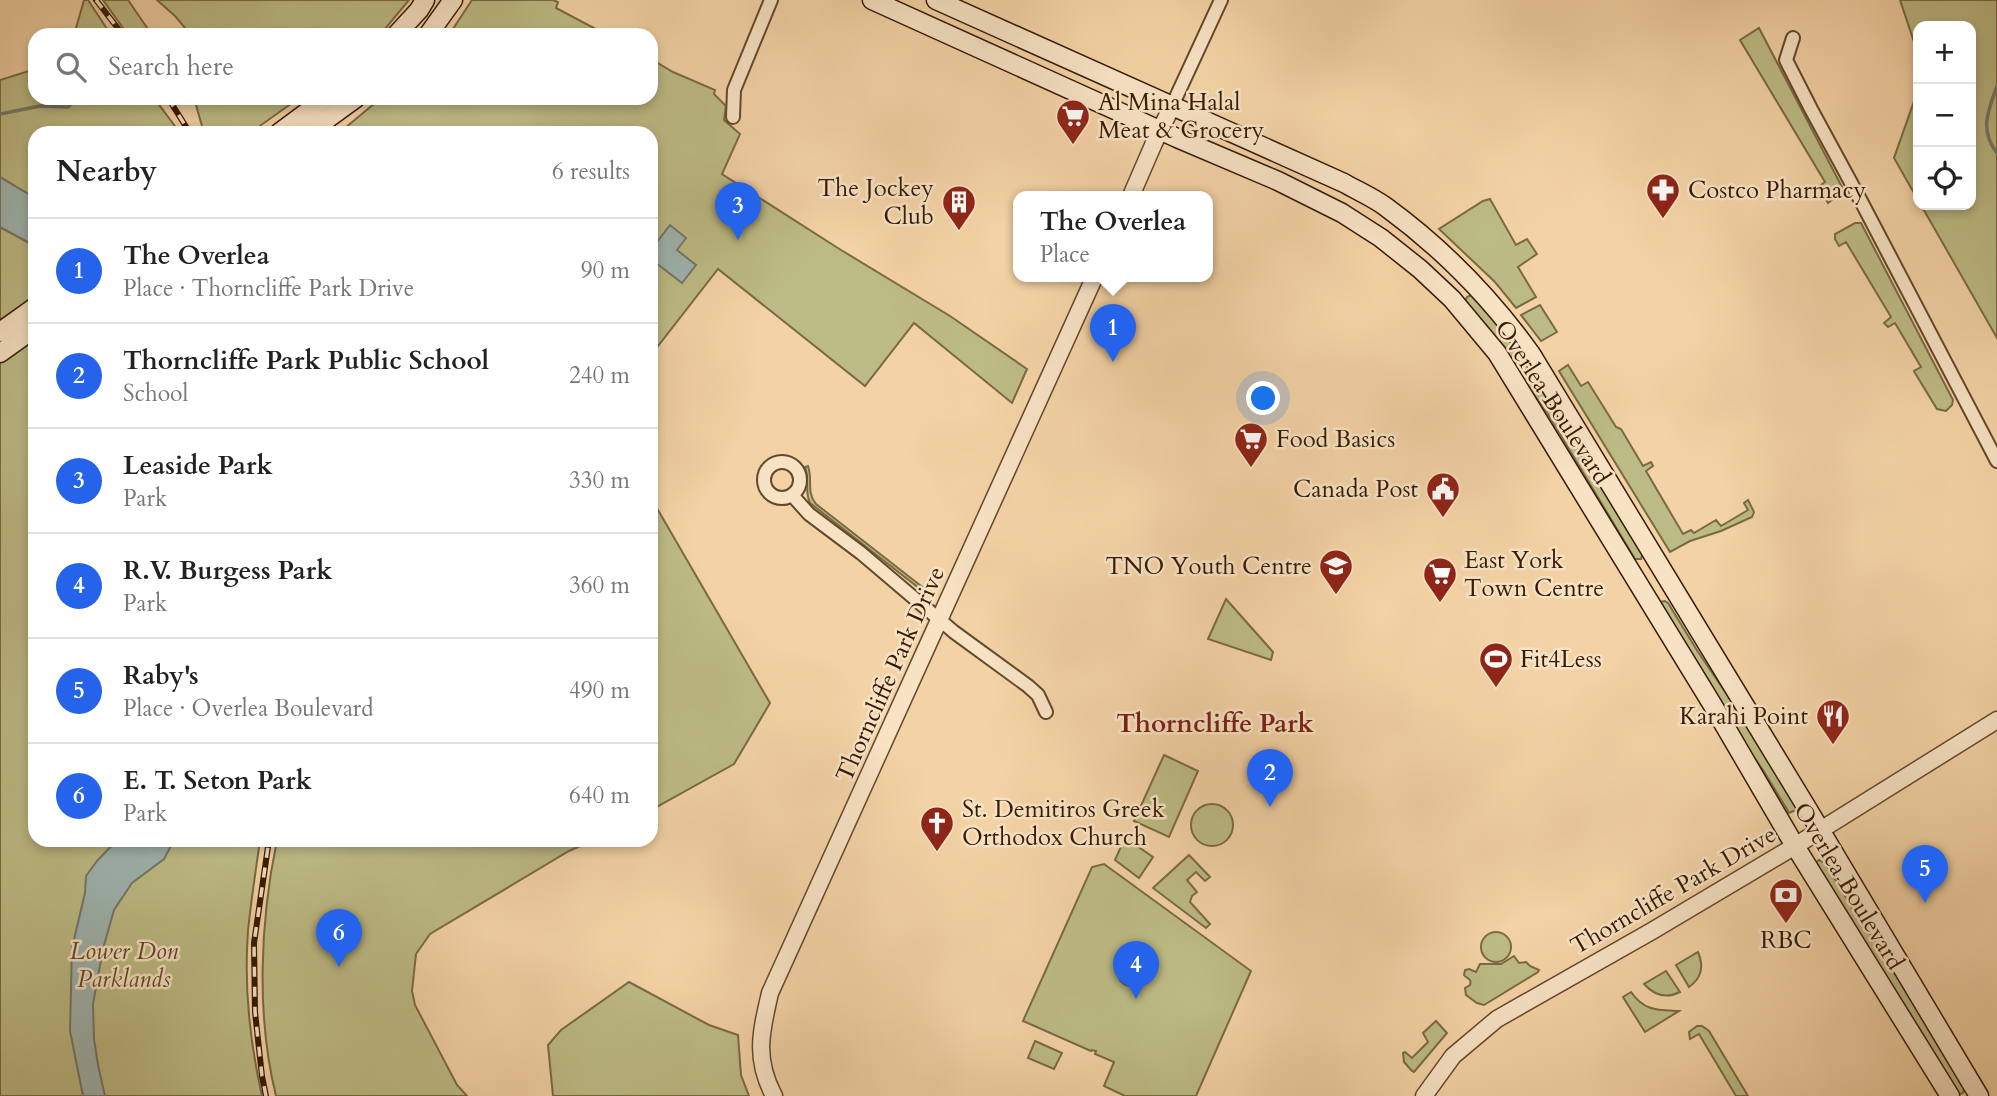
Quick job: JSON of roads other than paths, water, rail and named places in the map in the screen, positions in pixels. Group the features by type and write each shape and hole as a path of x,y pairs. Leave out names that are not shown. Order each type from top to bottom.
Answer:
{"main road":[{"path":"402,28 425,0"},
{"path":"433,28 453,0"},
{"name":"Overlea Boulevard","path":"872,0 1279,181 1342,213 1381,238 1452,299 1497,353 1712,704 1795,846 1950,1096"},
{"name":"Overlea Boulevard","path":"936,0 1344,183 1384,206 1424,237 1473,282 1531,354 1979,1096"},
{"path":"290,126 322,108"},
{"path":"312,126 322,108"},
{"path":"0,332 28,312"},
{"path":"0,353 28,333"}],"street":[{"path":"733,117 734,90 771,0"},
{"path":"1133,191 1220,0"},
{"path":"1793,38 1786,60 1997,461"},
{"name":"Thorncliffe Park Drive","path":"774,1096 761,1061 761,1030 771,993 1092,282"},
{"path":"792,495 809,514 965,640 1028,685 1038,695 1046,712"},
{"name":"Thorncliffe Park Drive","path":"1424,1096 1453,1056 1497,1019 1795,846 1997,720"}],"water":[{"path":"0,177 28,194 28,242 0,227"},
{"path":"670,225 686,238 677,250 696,265 682,283 658,264 658,241"},
{"path":"110,847 170,847 164,859 132,883 114,910 103,949 93,1004 94,1039 105,1096 83,1096 70,1031 72,948 85,893 86,876"},
{"path":"1131,960 1140,964 1144,973 1140,982 1131,986 1122,982 1118,973 1122,964"}],"waterway":[{"path":"1997,86 1987,120 1988,136 1997,153"},
{"path":"0,114 40,106 70,105"}],"railway":[{"path":"96,0 118,28"},
{"path":"172,105 186,126"},
{"path":"266,1096 255,1012 254,943 268,847"}],"place":[{"name":"Al Mina Halal Meat & Grocery","path":"1073,146"},
{"name":"Costco Pharmacy","path":"1663,220"},
{"name":"The Jockey Club","path":"959,232"},
{"name":"Leaside Park","path":"738,240"},
{"name":"The Overlea","path":"1113,362"},
{"name":"Food Basics","path":"1251,469"},
{"name":"Canada Post","path":"1443,519"},
{"name":"TNO Youth Centre","path":"1336,596"},
{"name":"East York Town Centre","path":"1440,604"},
{"name":"Fit4Less","path":"1496,689"},
{"name":"Karahi Point","path":"1833,746"},
{"name":"Thorncliffe Park Public School","path":"1270,807"},
{"name":"St. Demitiros Greek Orthodox Church","path":"937,853"},
{"name":"Raby's","path":"1925,903"},
{"name":"RBC","path":"1786,925"},
{"name":"E. T. Seton Park","path":"339,967"},
{"name":"R.V. Burgess Park","path":"1136,999"}],"district":[{"name":"Thorncliffe Park","path":"1215,723"}],"park label":[{"name":"Lower Don Parklands","path":"124,965"}]}
